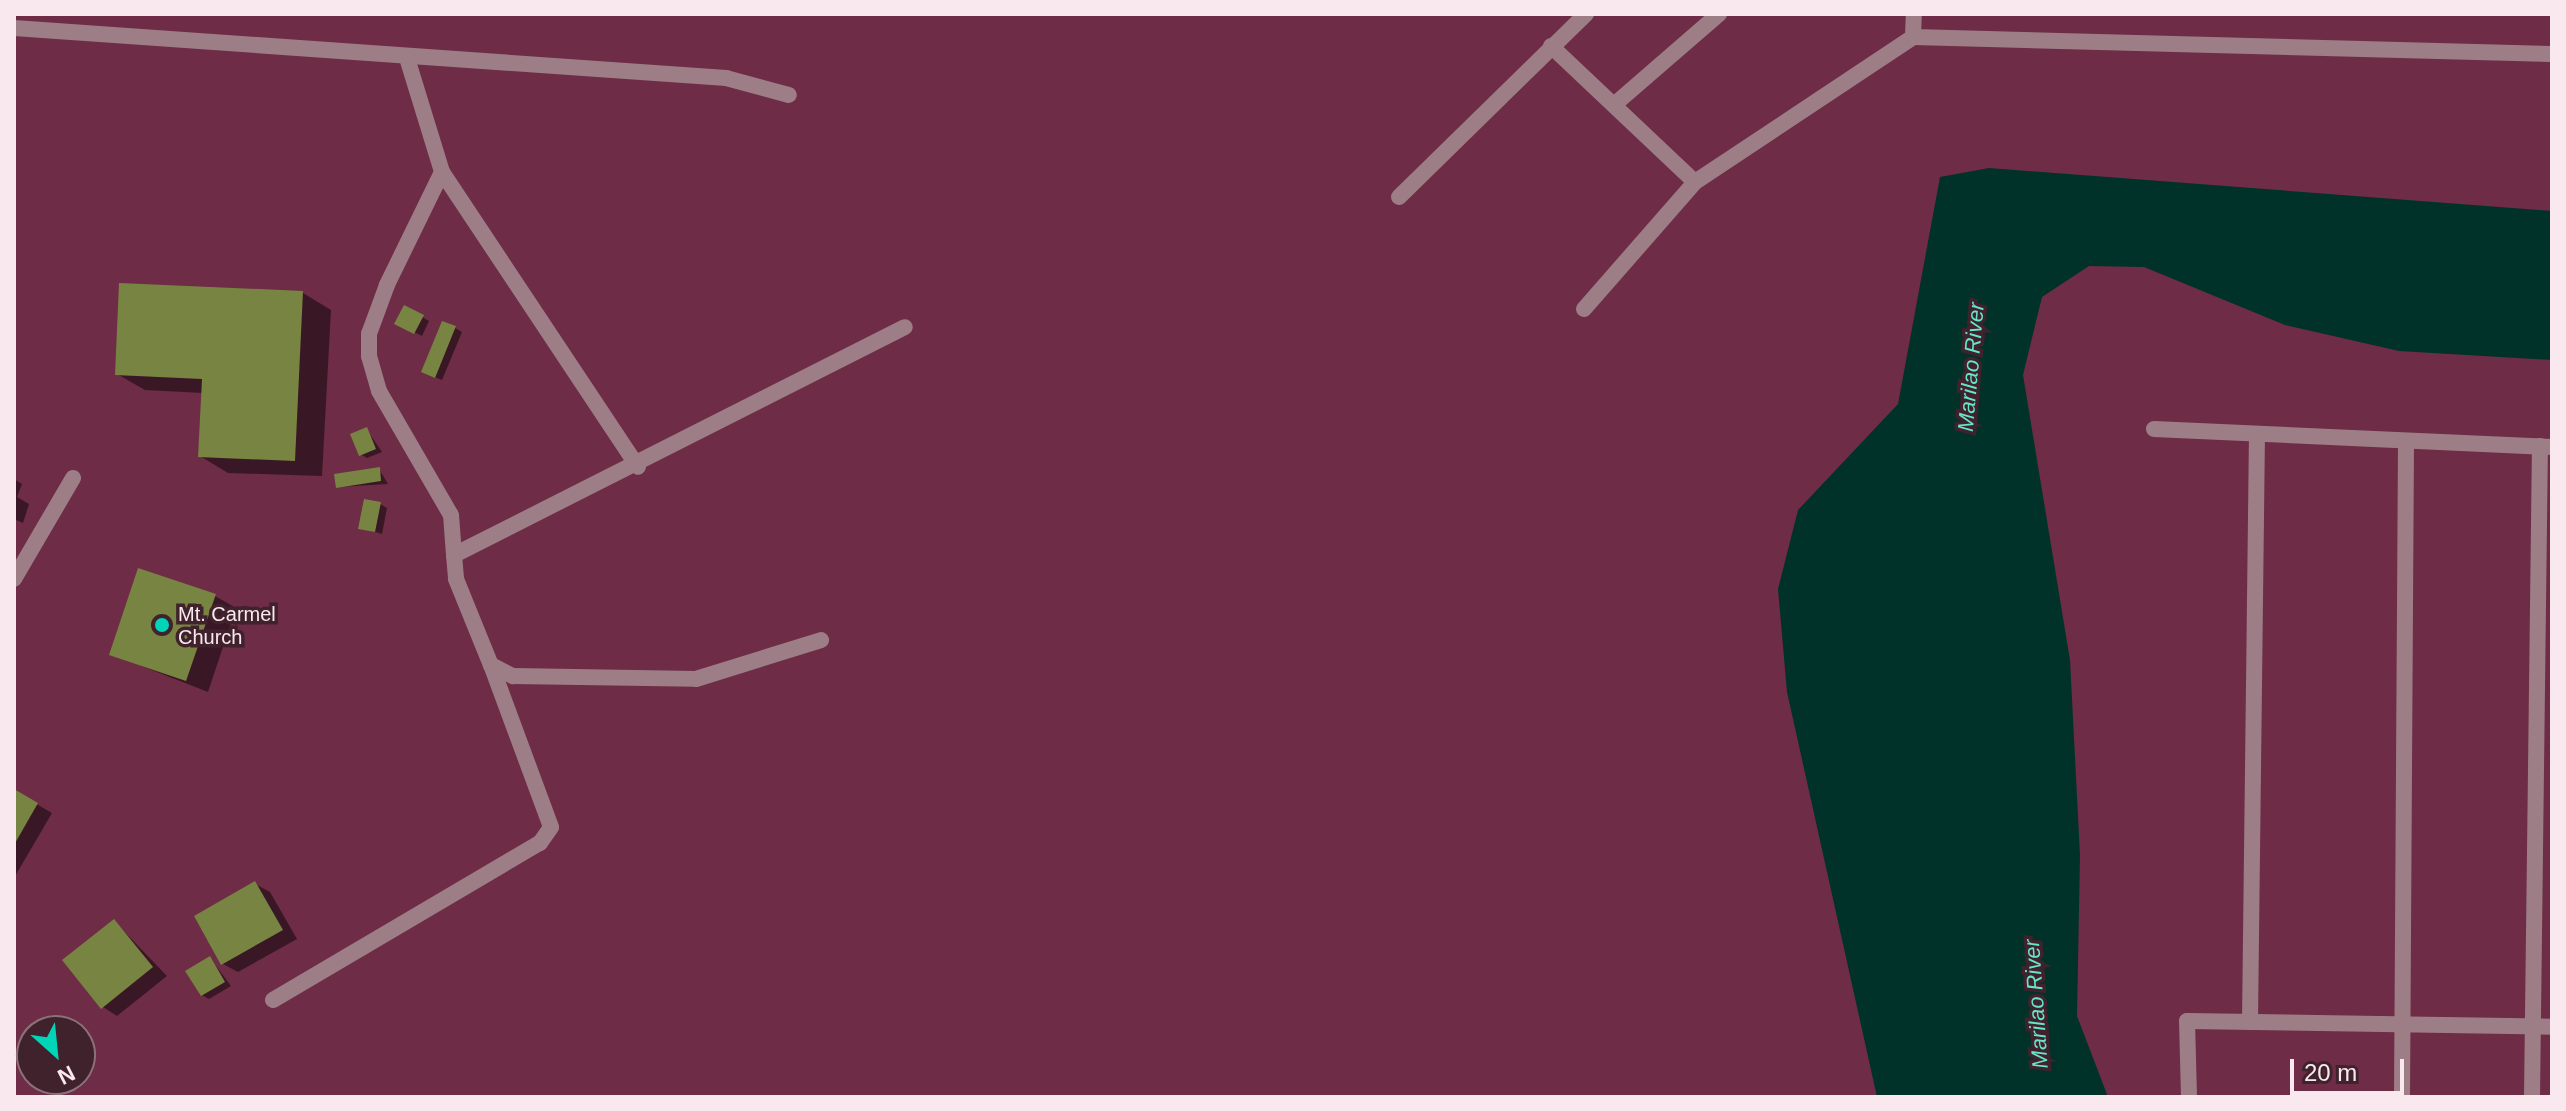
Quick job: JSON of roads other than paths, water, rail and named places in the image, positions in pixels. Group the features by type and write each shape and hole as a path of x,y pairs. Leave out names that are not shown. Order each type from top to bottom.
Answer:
{"street":[{"path":"1399,197 1586,14"},
{"path":"1615,104 1719,14"},
{"path":"1913,37 1914,14"},
{"path":"14,28 726,78 789,95"},
{"path":"1584,309 1695,182 1913,37 2552,54"},
{"path":"1551,46 1695,182"},
{"path":"407,58 442,172 638,467"},
{"path":"273,1000 530,850 551,827 456,579 451,515 379,391 369,356 369,334 387,285 442,172"},
{"path":"454,555 638,467 905,327"},
{"path":"2154,429 2406,444 2546,446 2544,1027 2532,1097"},
{"path":"2250,1022 2257,435"},
{"path":"2402,1097 2406,444"},
{"path":"14,579 73,478"},
{"path":"491,665 513,676 696,679 821,640"},
{"path":"2189,1097 2187,1021 2544,1027"}],"water":[{"name":"Marilao River","path":"1989,168 2552,211 2552,360 2399,351 2285,325 2144,267 2089,266 2042,297 2023,375 2070,660 2080,855 2077,1016 2108,1097 1877,1097 1787,692 1778,589 1798,510 1898,404 1940,177"}],"place":[{"name":"Mt. Carmel Church","path":"162,625"}]}
